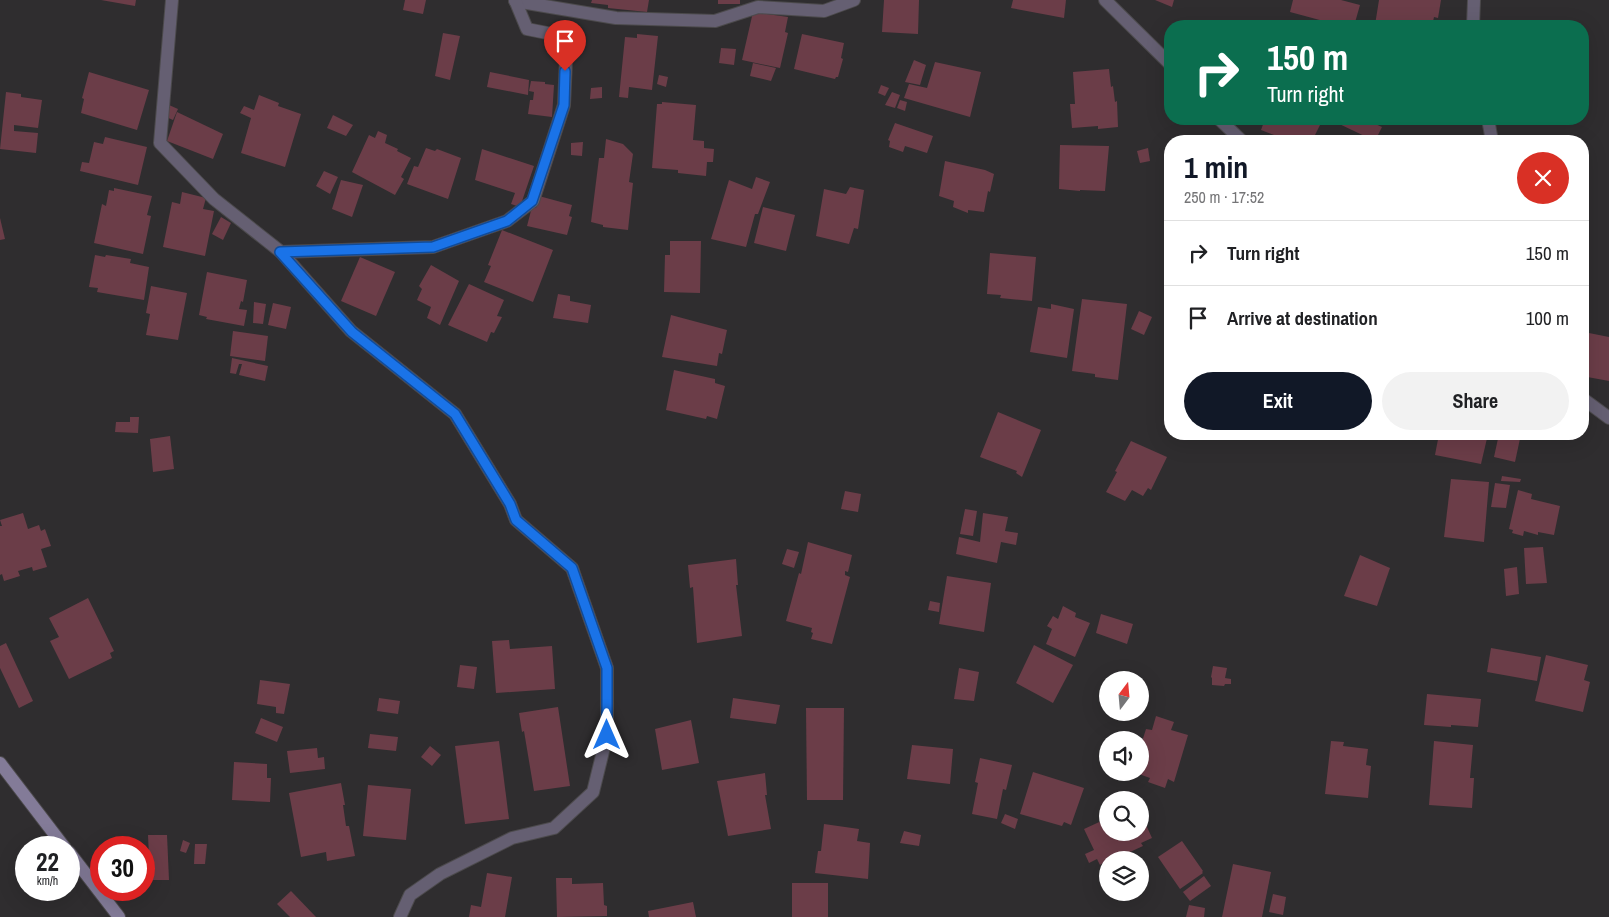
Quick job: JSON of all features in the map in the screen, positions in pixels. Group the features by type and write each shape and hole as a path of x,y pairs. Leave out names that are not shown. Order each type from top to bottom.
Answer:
{"street":[{"path":"172,0 160,143 214,199 280,252 352,332 455,414 510,504 516,520 572,568 607,668 607,735 593,792 554,828 512,838 440,874 410,896 400,917"},
{"path":"280,252 433,247 507,221 532,201 564,105 567,36 527,29 515,0"},
{"path":"515,0 616,18 715,21 758,7 824,11 854,0"},
{"path":"1105,0 1164,58"},
{"path":"1473,20 1474,0"},
{"path":"1225,125 1236,135"},
{"path":"1589,403 1609,418"},
{"path":"0,763 56,836"},
{"path":"80,866 119,917"}],"building":[{"path":"101,0 136,0 135,6"},
{"path":"405,0 426,0 423,14 403,10"},
{"path":"592,0 649,0 647,12 608,8 608,5 591,3"},
{"path":"718,0 740,0 740,4 718,4"},
{"path":"884,0 919,0 918,34 882,32"},
{"path":"1013,0 1066,0 1064,18 1011,8"},
{"path":"1155,0 1174,0 1172,7"},
{"path":"1293,0 1341,0 1360,5 1356,20 1320,20 1290,12"},
{"path":"1379,0 1441,0 1438,18 1434,17 1433,20 1376,20"},
{"path":"753,12 788,17 785,32 788,33 780,68 742,60"},
{"path":"443,33 460,36 450,80 435,76"},
{"path":"637,34 658,36 652,90 629,87 628,98 619,97 625,37 637,38"},
{"path":"802,34 844,43 841,58 843,59 838,77 835,79 794,69"},
{"path":"721,48 736,49 734,65 719,63"},
{"path":"914,60 926,65 920,85 905,82"},
{"path":"935,62 981,72 970,117 904,98 909,84 927,88"},
{"path":"753,63 776,68 771,81 750,76"},
{"path":"1109,69 1111,87 1113,86 1115,102 1117,101 1118,127 1098,129 1098,126 1072,128 1070,104 1075,104 1073,72"},
{"path":"89,72 149,90 137,130 81,113 84,99 82,98"},
{"path":"490,72 529,80 528,95 487,87"},
{"path":"659,75 668,77 666,87 657,84"},
{"path":"531,81 554,85 552,117 528,114 530,100 533,100 534,92 529,91"},
{"path":"881,85 889,88 885,96 878,93"},
{"path":"602,87 602,98 590,99 591,88"},
{"path":"6,92 21,94 21,97 42,100 38,128 14,125 14,131 38,133 36,153 0,149"},
{"path":"892,92 900,95 895,108 885,105"},
{"path":"259,95 279,103 278,106 301,114 285,167 241,153 251,118 240,113 244,106 254,110"},
{"path":"900,100 907,102 905,111 897,108"},
{"path":"662,102 696,105 693,140 704,141 704,148 714,149 713,162 707,162 706,176 678,173 678,170 652,168 657,104 662,104"},
{"path":"169,105 178,109 173,120 164,116"},
{"path":"177,112 223,134 213,159 167,141"},
{"path":"333,115 353,125 346,136 327,128"},
{"path":"895,123 933,136 927,153 905,146 903,152 889,147 890,141 888,140"},
{"path":"1263,125 1320,125 1315,135 1274,135 1261,130"},
{"path":"1341,125 1378,125 1382,127 1378,135 1362,135"},
{"path":"378,131 387,135 385,143 411,158 401,177 404,179 395,195 352,172 369,135 375,138"},
{"path":"105,137 147,147 138,185 80,171 82,162 89,163 94,142 103,144"},
{"path":"606,139 623,144 633,154 629,182 633,183 628,230 603,227 603,225 591,222 599,158 604,158"},
{"path":"583,142 582,156 571,155 571,143"},
{"path":"1060,145 1109,146 1105,191 1059,189"},
{"path":"426,148 435,151 437,149 461,158 448,199 407,184 414,166 418,167"},
{"path":"1148,148 1150,161 1140,163 1137,151"},
{"path":"482,149 534,166 520,207 511,204 515,193 475,180"},
{"path":"945,161 985,170 994,174 984,212 968,210 968,213 953,207 954,201 939,196"},
{"path":"324,171 338,177 330,194 316,186"},
{"path":"756,177 770,182 758,214 755,214 746,247 711,239 729,180 752,189"},
{"path":"341,180 363,185 352,217 332,209"},
{"path":"850,187 864,190 858,229 854,228 849,244 816,236 824,189 846,194"},
{"path":"114,188 152,196 147,215 151,216 143,254 94,243 102,204 106,206 109,190 114,191"},
{"path":"182,192 206,198 203,209 214,211 205,256 163,247 172,202 180,204"},
{"path":"539,196 572,205 569,216 572,217 567,235 527,226 532,207 536,208"},
{"path":"763,207 795,215 786,251 754,243"},
{"path":"221,217 231,223 223,240 212,234"},
{"path":"0,218 5,239 0,240"},
{"path":"502,230 553,250 533,302 484,282 491,266 488,265"},
{"path":"670,241 701,241 700,293 664,292 665,255 670,255"},
{"path":"990,253 1036,257 1032,301 1000,298 1001,295 987,294"},
{"path":"95,255 131,259 130,263 149,267 144,300 97,292 98,288 89,287"},
{"path":"360,257 395,272 376,316 341,301"},
{"path":"431,265 459,281 440,325 427,318 431,307 417,300 422,289 419,286"},
{"path":"207,272 247,280 243,302 241,301 239,309 247,310 244,326 206,319 207,317 199,315"},
{"path":"469,284 504,300 497,316 502,317 494,333 491,332 487,342 448,325"},
{"path":"151,286 187,293 178,340 146,335 150,314 146,313"},
{"path":"558,294 570,296 570,301 591,305 588,323 553,318"},
{"path":"1082,299 1127,304 1118,380 1072,371"},
{"path":"254,302 266,304 263,324 253,323"},
{"path":"273,303 291,307 286,329 268,325"},
{"path":"1051,304 1074,309 1067,358 1030,352 1038,307 1051,309"},
{"path":"1139,311 1152,317 1144,335 1131,329"},
{"path":"671,315 727,330 722,354 719,353 717,366 662,357"},
{"path":"233,331 268,336 265,361 230,356"},
{"path":"1589,333 1609,337 1609,381 1589,377"},
{"path":"232,358 268,366 265,381 239,375 242,364 239,364 236,374 230,373"},
{"path":"674,370 715,379 715,383 725,386 717,419 707,416 706,419 666,410"},
{"path":"998,412 1041,430 1022,477 1016,473 1017,471 980,457"},
{"path":"130,417 139,417 138,433 115,432 116,422 130,422"},
{"path":"170,436 174,469 153,472 150,439"},
{"path":"1438,440 1487,440 1481,464 1435,455"},
{"path":"1498,440 1520,440 1515,462 1494,457"},
{"path":"1131,441 1167,457 1151,490 1148,488 1143,496 1132,490 1125,501 1106,492"},
{"path":"1502,476 1521,479 1520,482 1501,481"},
{"path":"1451,479 1489,482 1484,542 1444,537"},
{"path":"1495,483 1510,485 1506,508 1491,507"},
{"path":"1518,490 1532,494 1531,499 1560,506 1554,535 1538,532 1538,535 1524,531 1523,536 1512,533 1513,530 1509,529"},
{"path":"845,491 861,494 858,512 841,509"},
{"path":"965,509 977,511 973,536 960,534"},
{"path":"23,513 28,529 39,525 41,531 45,529 51,546 41,549 47,567 33,571 32,567 18,571 20,576 4,581 2,574 0,575 0,526 2,526 0,520"},
{"path":"983,513 1008,517 1005,531 1018,533 1016,545 1001,542 997,563 956,554 959,537 980,542"},
{"path":"808,542 852,555 848,572 845,571 845,575 850,577 832,644 811,639 812,628 786,621 799,573 801,574"},
{"path":"1543,547 1547,583 1526,584 1524,548"},
{"path":"787,549 799,552 794,568 782,564"},
{"path":"1360,555 1390,568 1377,606 1344,596"},
{"path":"736,559 738,585 736,585 742,636 697,643 693,587 690,588 688,565"},
{"path":"1517,567 1519,594 1506,596 1504,569"},
{"path":"947,576 991,583 984,632 939,624"},
{"path":"88,598 114,651 110,653 112,658 69,679 50,641 59,637 49,618"},
{"path":"930,601 940,603 939,612 928,610"},
{"path":"1063,606 1076,613 1075,617 1090,623 1075,657 1046,644 1052,629 1047,626 1053,616 1058,619"},
{"path":"1101,614 1133,624 1127,644 1096,633"},
{"path":"509,640 510,649 552,646 555,689 496,693 492,641"},
{"path":"6,643 33,701 19,708 0,668 0,646"},
{"path":"1034,645 1073,665 1053,703 1016,683"},
{"path":"1491,648 1541,657 1537,681 1487,672"},
{"path":"1546,655 1588,665 1584,680 1590,682 1583,712 1535,701"},
{"path":"460,665 477,667 474,689 457,687"},
{"path":"1213,666 1227,668 1225,678 1231,679 1231,684 1225,684 1224,686 1212,685"},
{"path":"959,668 979,672 974,701 954,699"},
{"path":"260,680 290,684 284,714 276,713 276,707 257,704"},
{"path":"1427,694 1481,699 1478,727 1424,725"},
{"path":"379,698 400,701 398,714 377,711"},
{"path":"733,698 780,705 776,724 730,718"},
{"path":"558,707 570,786 534,791 524,731 522,732 519,713"},
{"path":"806,708 844,708 843,800 807,800"},
{"path":"1156,716 1174,722 1171,730 1188,735 1174,782 1168,779 1165,788 1148,782 1150,778 1149,731 1145,731 1146,729 1152,730"},
{"path":"261,718 283,727 277,742 255,733"},
{"path":"691,720 699,763 662,770 655,729"},
{"path":"370,734 398,737 396,751 368,748"},
{"path":"499,741 509,819 465,824 455,746"},
{"path":"1331,741 1344,742 1343,746 1368,749 1366,765 1371,766 1368,798 1325,794"},
{"path":"1434,741 1473,745 1470,778 1474,778 1472,808 1429,805"},
{"path":"912,745 953,749 950,784 907,779"},
{"path":"430,746 441,755 432,766 421,757"},
{"path":"317,748 318,758 324,757 325,769 290,773 287,751"},
{"path":"980,758 1012,765 1006,790 1003,789 997,819 972,814 978,783 975,782"},
{"path":"234,762 267,764 267,778 271,778 270,802 232,800"},
{"path":"1033,772 1084,788 1071,825 1064,822 1062,826 1020,814"},
{"path":"765,773 767,795 765,795 771,829 728,836 717,781"},
{"path":"341,783 346,826 349,826 355,856 327,861 326,852 301,857 289,793"},
{"path":"368,785 411,789 406,840 363,836"},
{"path":"1005,814 1018,819 1015,829 1001,823"},
{"path":"1099,822 1099,841 1145,841 1141,843 1143,846 1132,851 1099,851 1099,863 1097,859 1089,863 1085,854 1094,850 1084,829"},
{"path":"824,824 859,829 857,841 870,843 868,879 815,873 818,851 821,851"},
{"path":"904,831 921,835 919,846 900,843"},
{"path":"167,835 169,880 155,880 155,836 148,836"},
{"path":"183,840 190,843 186,853 180,851"},
{"path":"1182,841 1203,873 1180,889 1158,857"},
{"path":"195,844 207,844 205,864 194,864"},
{"path":"1233,864 1271,872 1262,917 1222,917"},
{"path":"487,873 512,877 505,917 469,917 471,905 481,907"},
{"path":"1204,876 1211,886 1190,901 1183,892"},
{"path":"556,878 572,878 572,884 603,883 604,905 607,906 607,916 557,917"},
{"path":"792,883 828,883 828,917 792,917"},
{"path":"291,891 316,917 290,917 277,904"},
{"path":"1273,894 1286,897 1283,915 1269,912"},
{"path":"693,902 696,917 649,917 648,911"},
{"path":"1189,905 1205,908 1204,917 1186,917"}],"route":[{"path":"565,71 564,105 532,201 507,221 433,247 280,252 352,332 455,414 510,504 516,520 572,568 607,668 607,735"}]}
